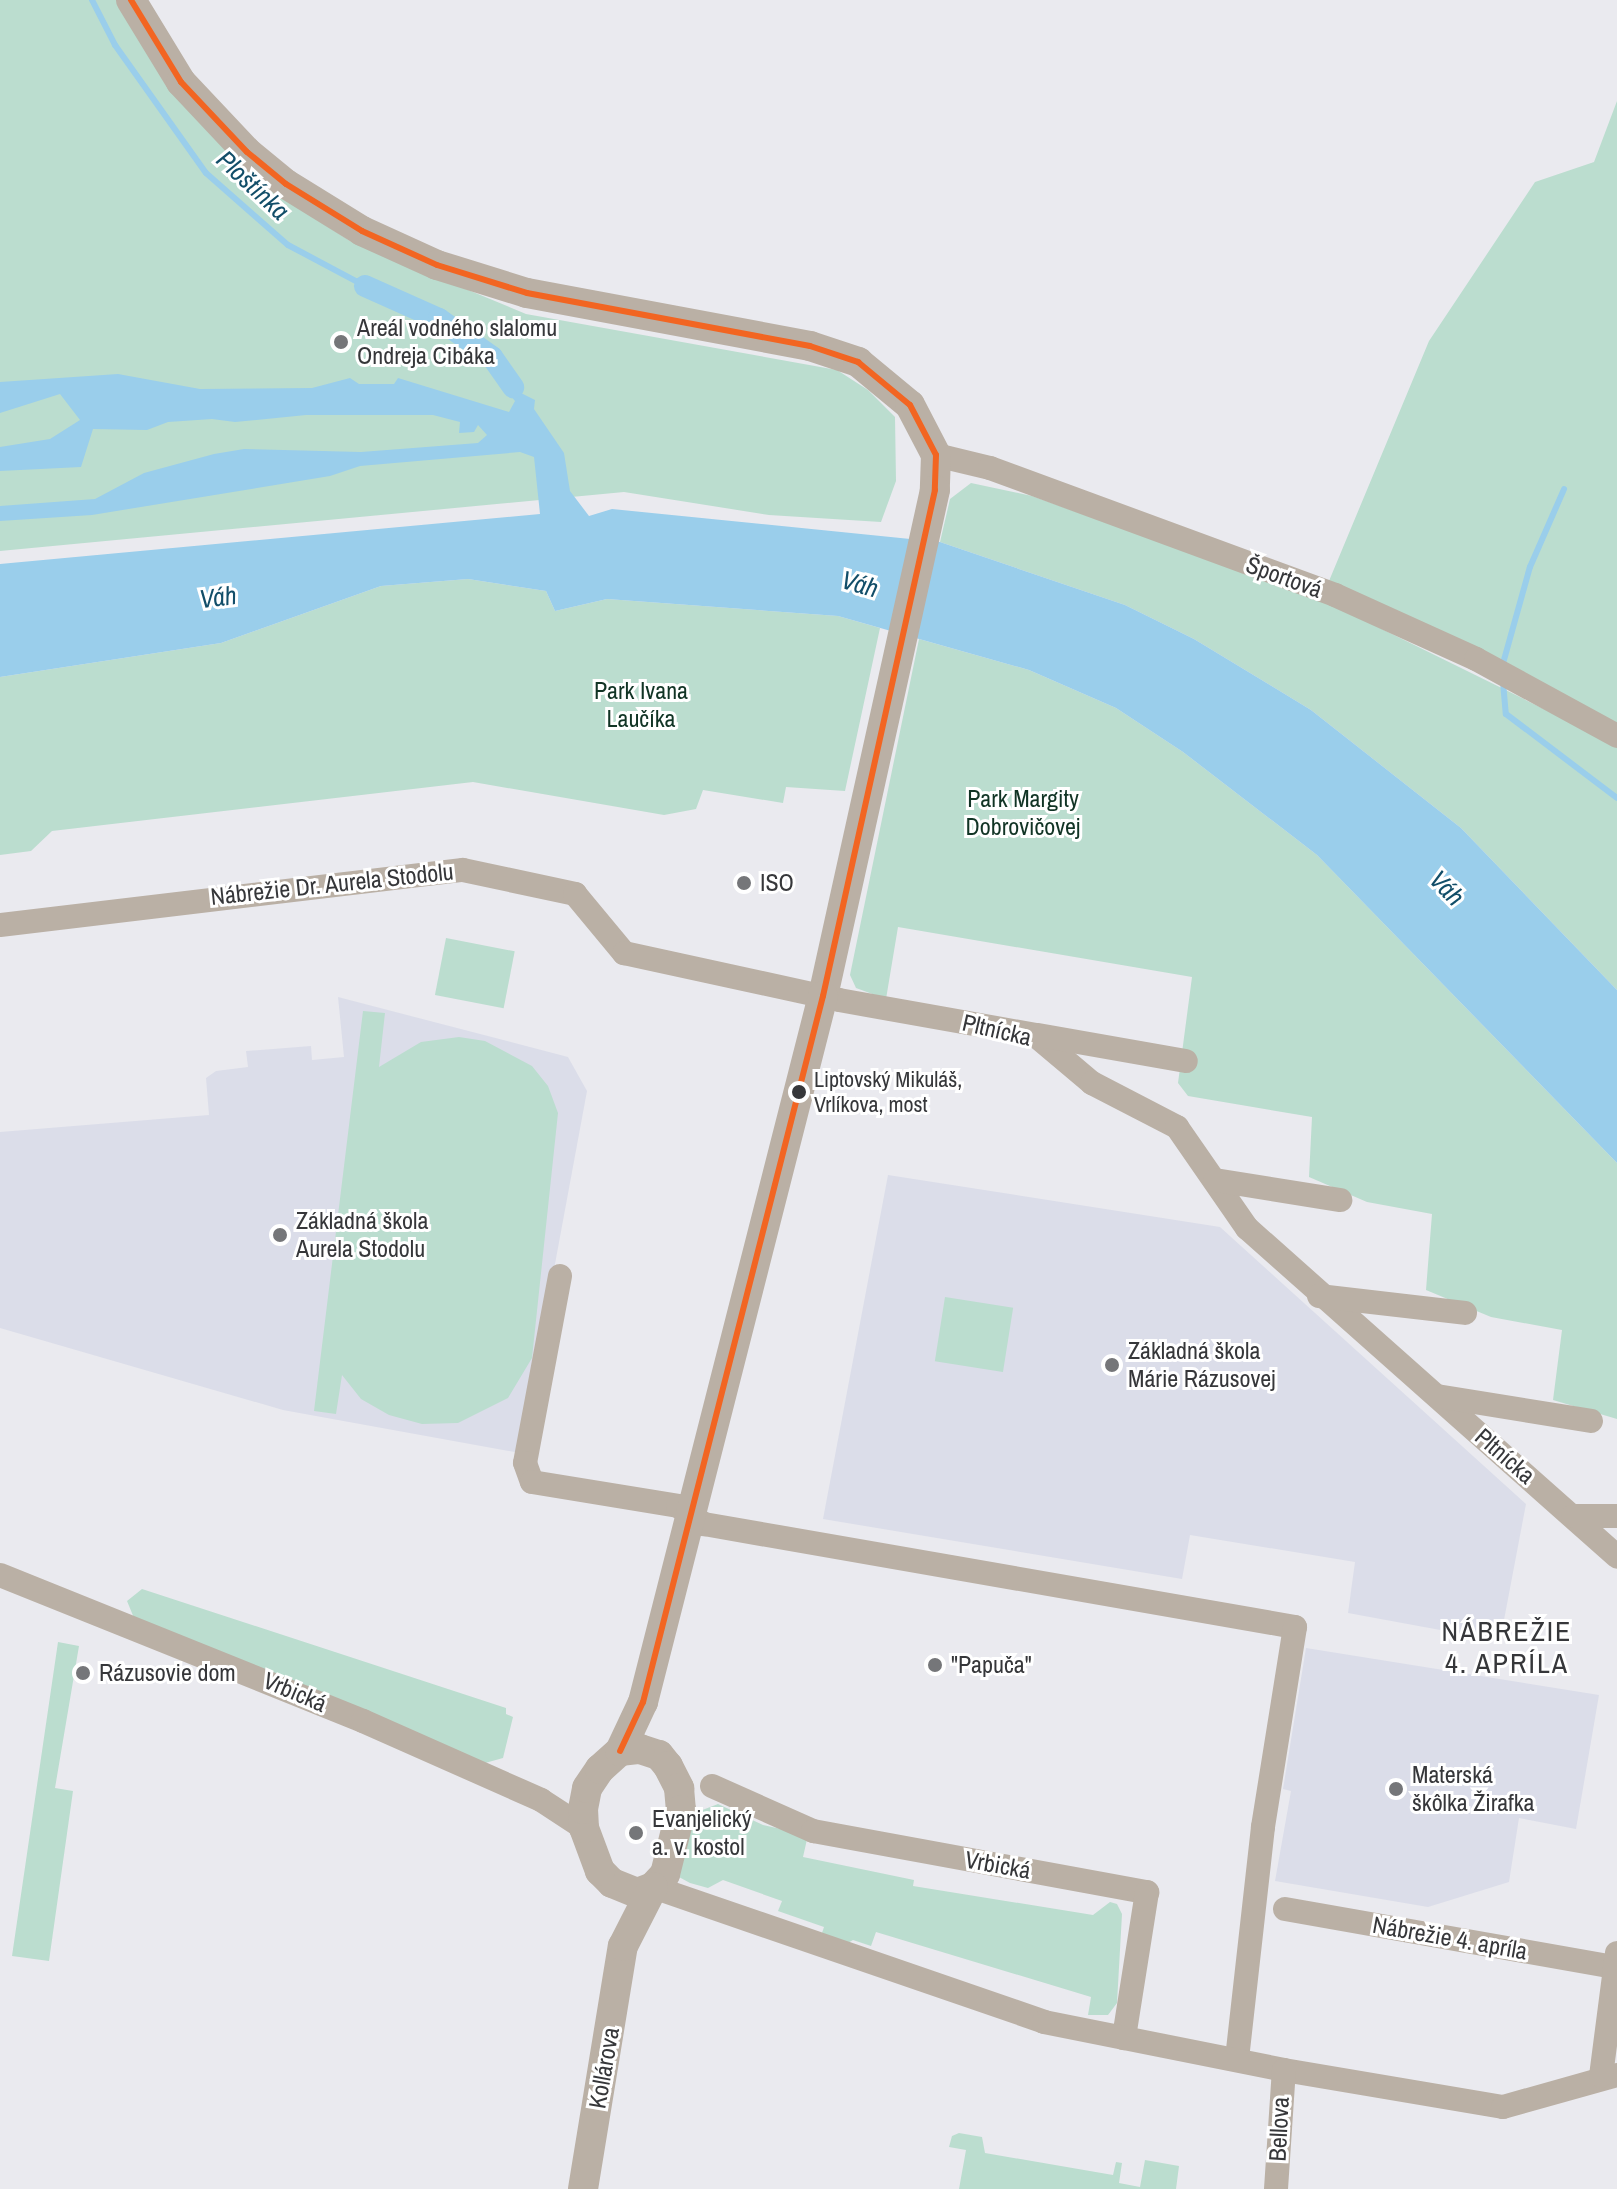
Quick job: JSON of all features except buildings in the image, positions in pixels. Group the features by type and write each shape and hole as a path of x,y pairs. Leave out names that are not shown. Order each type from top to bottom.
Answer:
{"street":[{"path":"131,0 181,82 227,133 286,184 362,231 437,265 527,293 810,346 858,362 902,395 936,455 931,513 823,996 643,1702 620,1751 587,1788 541,1800"},
{"name":"Športová","path":"936,455 990,468 1335,595 1476,659 1617,736"},
{"name":"Nábrežie Dr. Aurela Stodolu","path":"0,925 463,870 575,894 624,953 823,996"},
{"name":"Pltnícka","path":"823,996 1035,1035 1092,1083 1177,1127 1247,1228 1319,1296 1437,1396 1617,1557"},
{"path":"1035,1035 1186,1061"},
{"path":"1215,1180 1340,1200"},
{"path":"560,1276 527,1476 540,1484 678,1506 691,1519 1295,1627 1263,1827 1237,2059"},
{"path":"1319,1296 1465,1313"},
{"name":"Pltnícka","path":"1437,1396 1591,1421"},
{"path":"1573,1516 1617,1516"},
{"name":"Vrbická","path":"0,1575 224,1662 541,1800 584,1828"},
{"path":"587,1788 584,1828 604,1877 637,1893 653,1887 670,1862 681,1810 679,1788 663,1761 643,1702"},
{"path":"620,1751 640,1749 663,1761"},
{"name":"Vrbická","path":"663,1761 813,1831 1147,1892 1124,2038"},
{"path":"681,1810 712,1786"},
{"name":"Kollárova","path":"604,1877 623,1946"},
{"path":"653,1887 1044,2022 1284,2070 1503,2107 1609,2076"},
{"name":"Kollárova","path":"583,2189 623,1946 653,1887"},
{"name":"Nábrežie 4. apríla","path":"1285,1909 1616,1960 1609,2076"},
{"name":"Bellova","path":"1276,2189 1284,2070"}],"shaded area":[{"name":"Základná škola Aurela Stodolu","path":"338,997 568,1057 587,1091 520,1453 283,1410 0,1328 0,1132 209,1115 206,1078 216,1071 248,1067 246,1051 311,1046 312,1060 344,1057"},
{"name":"Základná škola Márie Rázusovej","path":"888,1175 1220,1227 1526,1504 1500,1641 1348,1613 1355,1562 1190,1535 1182,1579 823,1519"},
{"path":"1306,1648 1599,1695 1576,1829 1519,1818 1509,1882 1428,1907 1275,1881 1291,1791 1283,1789"}],"green space":[{"name":"Areál vodného slalomu Ondreja Cibáka","path":"0,0 117,0 277,194 350,241 526,314 837,370 868,390 895,417 896,481 881,522 769,515 624,492 0,551"},
{"path":"1617,101 1617,727 1329,581 1429,341 1535,182 1594,162"},
{"path":"971,483 1032,496 1325,601 1617,745 1617,990 1461,828 1311,710 1194,639 1125,605 940,542 950,499"},
{"name":"Park Ivana Laučíka","path":"468,579 546,591 555,611 607,599 838,616 880,628 845,791 786,787 783,803 703,790 696,809 664,815 473,782 52,831 31,851 0,855 0,677 221,643 381,586"},
{"name":"Park Margity Dobrovičovej","path":"919,639 1029,670 1116,708 1183,752 1317,855 1617,1163 1617,1419 1553,1400 1562,1330 1491,1317 1426,1290 1432,1214 1367,1202 1309,1177 1312,1117 1188,1096 1178,1083 1192,977 898,927 886,999 856,988 850,975"},
{"path":"446,938 515,951 504,1008 435,995"},
{"path":"363,1011 385,1013 379,1067 421,1042 459,1037 485,1041 532,1066 548,1086 558,1113 532,1358 508,1398 458,1423 422,1424 389,1415 361,1399 342,1375 336,1414 314,1411"},
{"path":"945,1297 1013,1308 1003,1372 935,1361"},
{"path":"142,1589 506,1708 506,1714 513,1717 503,1758 485,1763 134,1618 127,1601"},
{"path":"58,1642 79,1646 55,1788 73,1791 49,1961 12,1956"},
{"path":"718,1804 763,1825 808,1835 803,1857 914,1880 913,1886 1093,1915 1110,1902 1117,1904 1122,1914 1117,2003 1108,2015 1088,2015 1091,1997 876,1932 871,1946 853,1940 846,1944 821,1936 824,1927 778,1911 782,1901 723,1880 708,1888 690,1883 679,1877 692,1814"},
{"path":"959,2133 982,2137 985,2153 1113,2175 1116,2162 1122,2163 1119,2183 1140,2187 1145,2160 1179,2166 1176,2189 959,2189 966,2150 949,2147 952,2136"}],"water":[{"name":"Váh","path":"504,363 517,376 521,393 535,400 534,409 564,453 570,491 589,516 612,509 940,542 1125,605 1194,639 1311,710 1461,828 1617,990 1617,1163 1317,855 1183,752 1116,708 1029,670 838,616 607,599 555,611 546,591 468,579 381,586 221,643 0,677 0,564 540,514 534,457 520,452 360,466 330,476 92,515 0,521 0,506 95,499 144,473 214,454 244,449 361,452 478,443 487,435 478,425 474,432 459,433 460,422 433,415 306,415 235,422 212,419 168,422 147,430 93,429 81,467 0,471 0,447 50,439 80,420 60,394 0,413 0,382 118,374 200,389 312,388 350,378 359,384 394,384 398,378 509,412 515,401 484,364"}],"waterway":[{"name":"Ploštínka","path":"92,0 115,45 206,173 288,245 365,286"},
{"path":"365,286 439,319 492,357 513,387"},
{"path":"1502,667 1530,567 1564,489"},
{"path":"1503,682 1506,714 1617,798"}],"transit line":[{"path":"131,0 181,82 247,152 286,184 362,231 437,265 527,293 810,346 858,362 910,405 936,455 935,490 823,996 643,1702 620,1751"}],"place":[{"name":"Areál vodného slalomu Ondreja Cibáka","path":"341,342"},
{"name":"ISO","path":"744,883"},
{"name":"Liptovský Mikuláš, Vrlíkova, most","path":"799,1092"},
{"name":"Základná škola Aurela Stodolu","path":"280,1235"},
{"name":"Základná škola Márie Rázusovej","path":"1112,1365"},
{"name":"\"Papuča\"","path":"935,1665"},
{"name":"Rázusovie dom","path":"83,1673"},
{"name":"Materská škôlka Žirafka","path":"1396,1789"},
{"name":"Evanjelický a. v. kostol","path":"636,1833"}],"district":[{"name":"NÁBREŽIE 4. APRÍLA","path":"1507,1647"}]}
